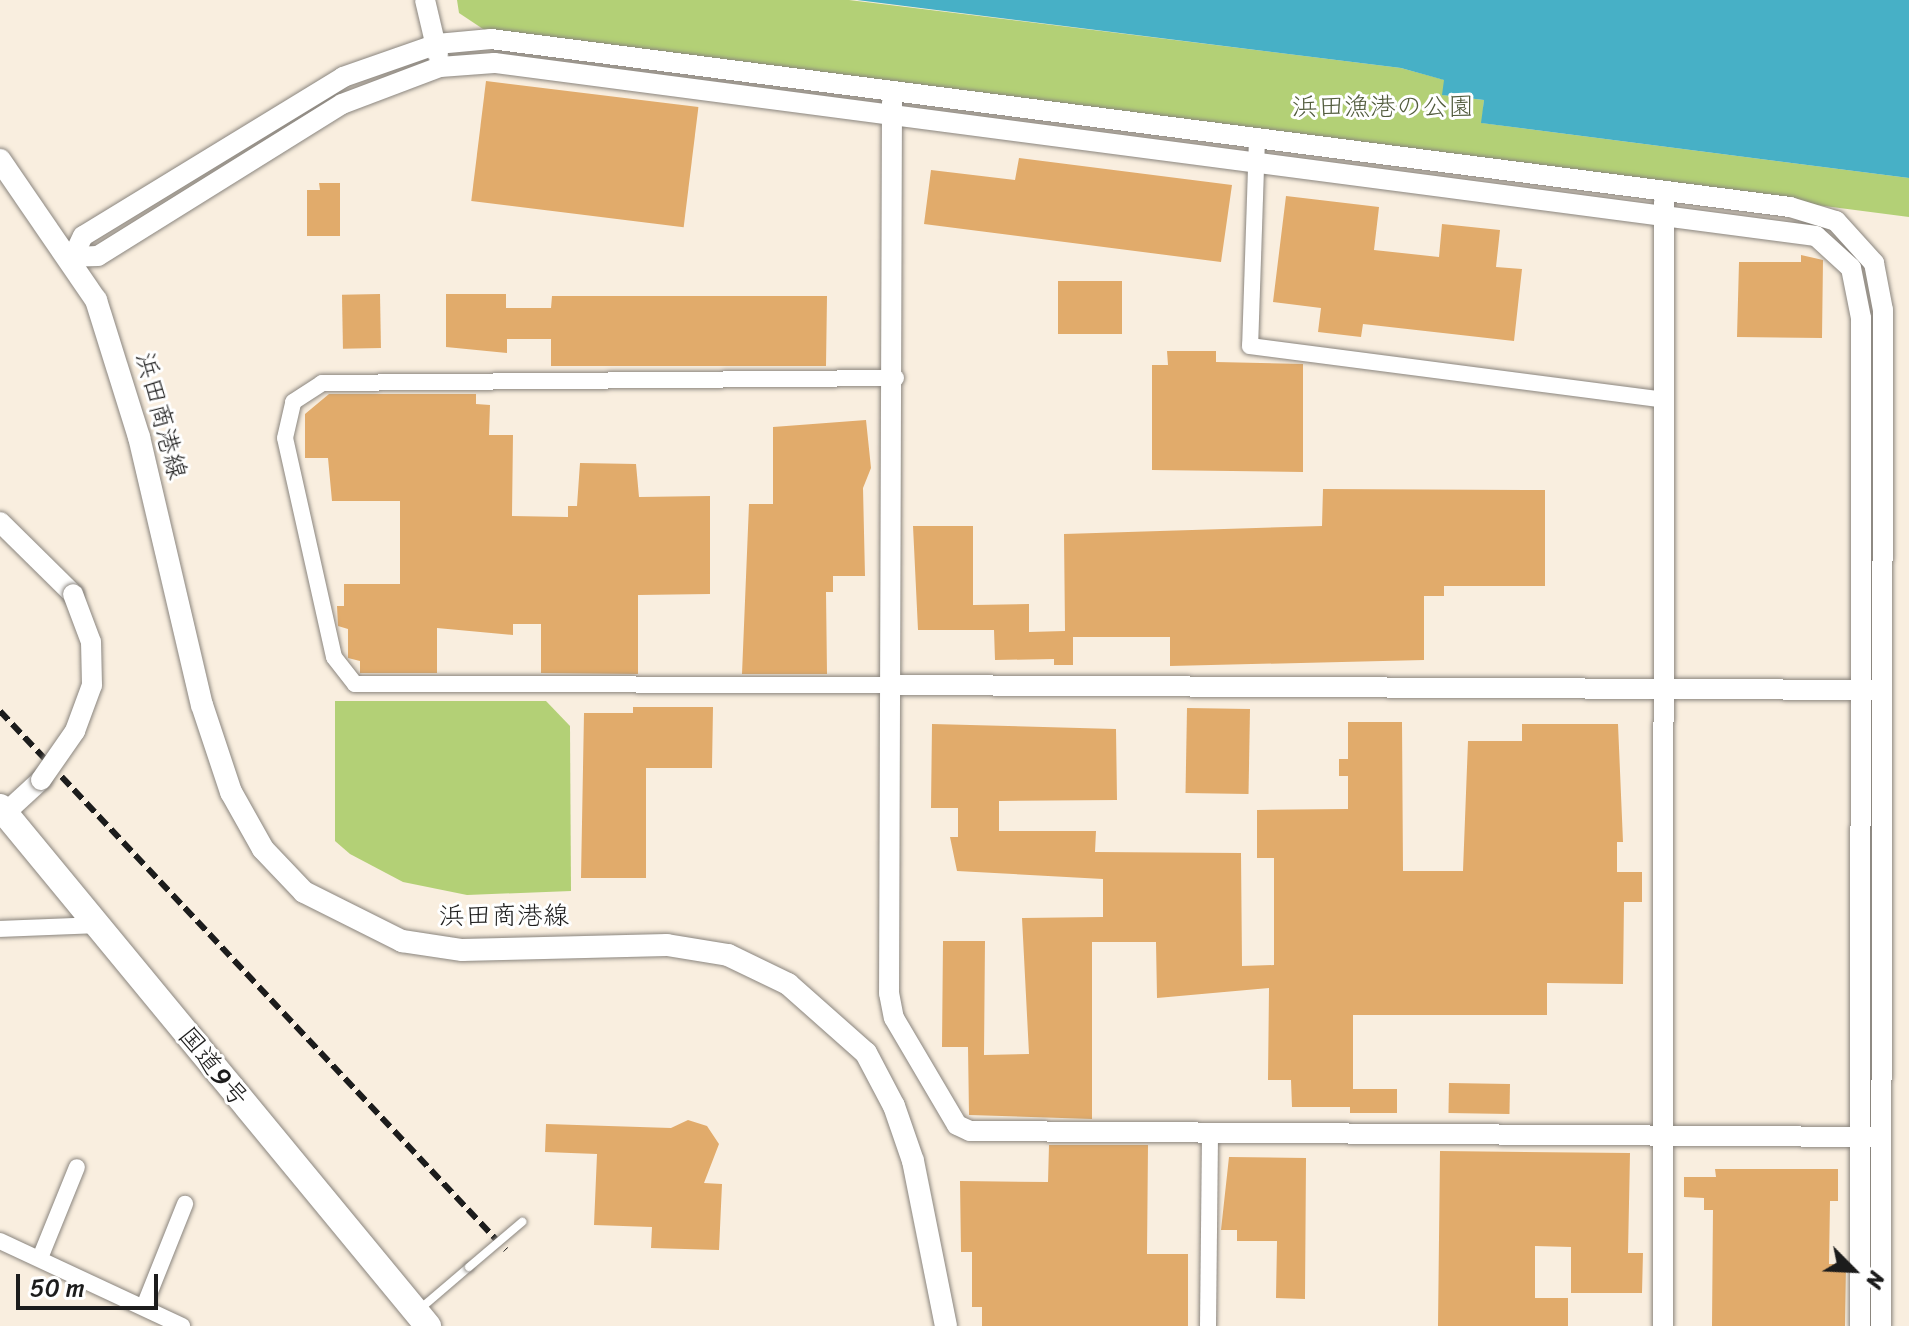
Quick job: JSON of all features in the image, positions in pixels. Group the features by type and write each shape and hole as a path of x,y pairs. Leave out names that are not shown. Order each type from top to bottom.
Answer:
{"highway":[{"name":"国道9号","path":"2,810 421,1320"}],"main road":[{"name":"浜田商港線","path":"0,160 73,257 118,358 202,705 231,792 263,849 304,892 402,941 462,950 667,945 728,955 788,984 866,1053 894,1106 913,1161 946,1326"}],"street":[{"path":"425,0 440,67"},
{"path":"1860,1326 1860,1137 1871,690 1883,310 1874,263 1858,238 1815,212 548,44 437,44 343,77 83,236 73,257 98,256 342,104 440,67 542,67 1816,236 1851,268 1861,318 1871,690 1881,1137 1881,1326"},
{"path":"892,90 896,378 889,993 894,1018 954,1121 970,1131 1662,1138 1881,1137"},
{"path":"1257,138 1250,346 1664,400"},
{"path":"1663,1326 1664,191"},
{"path":"896,378 322,383 293,402 285,438 334,657 355,684 1871,690"},
{"path":"0,522 73,594 91,642 92,685 71,738 41,780 2,810"},
{"path":"0,929 98,925"},
{"path":"1208,1326 1210,1134"},
{"path":"40,1258 77,1167"},
{"path":"145,1304 185,1204"},
{"path":"0,1241 145,1304 182,1326"}],"lane":[{"path":"421,1320 469,1267 522,1222"}],"green space":[{"name":"浜田漁港の公園","path":"457,0 849,0 1401,68 1445,80 1443,95 1484,100 1482,123 1909,178 1909,217 489,33 459,13"},
{"path":"335,701 546,701 570,726 571,891 467,895 403,882 350,854 335,841"}],"water":[{"path":"857,0 1909,0 1909,178 1481,123 1484,100 1442,95 1444,80 1401,68"}],"building":[{"path":"486,81 698,107 684,227 471,201"},
{"path":"1019,158 1232,185 1221,262 924,224 931,170 1015,180"},
{"path":"319,183 340,183 340,236 307,236 307,190 320,190"},
{"path":"1286,196 1379,207 1374,250 1439,257 1442,224 1500,230 1496,267 1522,269 1514,341 1363,324 1361,337 1318,332 1321,308 1273,302"},
{"path":"1801,255 1823,260 1822,338 1737,337 1739,262 1801,262"},
{"path":"1058,281 1122,281 1122,334 1058,334"},
{"path":"380,294 381,348 343,349 342,295"},
{"path":"446,294 506,294 506,308 551,308 552,296 827,296 826,366 551,366 551,339 507,339 507,353 446,347"},
{"path":"1167,351 1216,351 1216,362 1303,364 1303,472 1152,470 1152,365 1168,365"},
{"path":"329,394 476,394 476,404 490,405 489,435 513,435 512,516 568,517 568,506 577,506 580,463 636,464 639,497 710,496 710,594 638,595 638,674 541,673 541,624 513,624 513,635 437,628 437,673 360,673 360,661 348,658 348,629 338,626 337,606 344,606 344,584 400,584 400,501 332,501 328,458 305,458 305,414"},
{"path":"866,420 871,468 863,488 865,576 833,576 833,592 826,592 827,674 742,674 749,504 773,504 773,427"},
{"path":"1323,489 1545,490 1545,586 1444,586 1444,596 1424,596 1424,660 1170,666 1170,637 1073,637 1073,665 1054,665 1054,659 995,660 994,630 918,630 913,526 973,526 973,605 1029,604 1029,632 1065,631 1064,534 1322,526"},
{"path":"633,707 713,707 712,768 646,768 646,878 581,878 584,713 633,713"},
{"path":"1187,708 1250,709 1249,794 1186,793"},
{"path":"1348,722 1402,722 1403,871 1463,871 1468,741 1522,741 1522,724 1618,724 1623,842 1617,842 1617,872 1642,872 1642,902 1624,902 1623,984 1547,983 1547,1015 1353,1015 1353,1089 1397,1089 1397,1113 1350,1113 1350,1107 1292,1107 1291,1080 1268,1080 1269,988 1157,998 1156,942 1092,942 1092,1119 969,1115 968,1047 942,1047 943,941 985,941 984,1055 1029,1054 1022,918 1103,917 1103,879 957,871 950,837 958,837 958,808 931,808 932,724 1116,729 1117,800 999,801 999,831 1096,831 1095,852 1241,853 1242,966 1274,965 1274,858 1257,858 1257,810 1348,809 1348,776 1339,776 1339,759 1348,759"},
{"path":"1449,1083 1510,1084 1509,1114 1448,1113"},
{"path":"688,1120 707,1126 719,1144 704,1183 722,1184 719,1250 651,1248 652,1227 594,1225 597,1154 545,1152 546,1124 671,1128"},
{"path":"1049,1145 1148,1145 1147,1254 1188,1254 1188,1326 982,1326 982,1307 972,1307 972,1252 961,1252 960,1181 1048,1182"},
{"path":"1440,1151 1630,1153 1628,1253 1643,1253 1642,1293 1571,1293 1571,1247 1535,1246 1535,1298 1568,1298 1568,1326 1438,1326"},
{"path":"1229,1157 1306,1158 1305,1299 1276,1298 1277,1241 1237,1241 1237,1230 1221,1230"},
{"path":"1715,1169 1838,1169 1838,1201 1830,1201 1829,1264 1846,1264 1845,1326 1712,1326 1713,1210 1704,1210 1704,1198 1684,1197 1684,1177 1716,1177"}],"railway":[{"path":"0,711 506,1250"}]}
